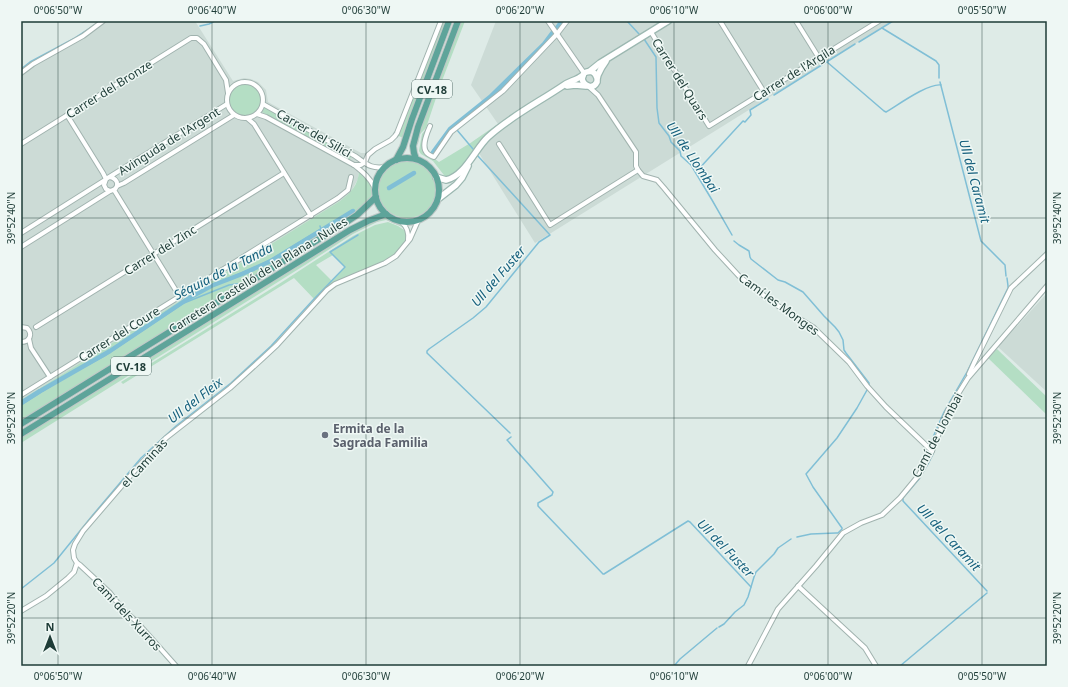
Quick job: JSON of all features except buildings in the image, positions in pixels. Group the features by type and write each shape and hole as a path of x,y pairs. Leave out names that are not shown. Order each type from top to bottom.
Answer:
{"main road":[{"name":"CV-18","path":"396,160 403,147 448,21"},
{"name":"CV-18","path":"416,159 413,149 418,126 458,21"},
{"path":"436,177 446,180 457,176 485,140 496,129 566,84 578,79 585,72 668,21"},
{"path":"557,90 575,85 592,86 597,80 602,66 607,59"},
{"path":"585,72 593,72 596,74 597,80"},
{"path":"585,72 582,79 583,83 587,86"},
{"path":"438,199 439,188 436,177 427,165 416,159 405,158 392,162 381,171 375,188 376,198 386,214 401,221 419,219 431,211 438,199 456,185 462,178 470,161"},
{"name":"Carretera Castelló de la Plana - Nules","path":"21,424 345,223 361,212 376,198"},
{"name":"Carretera Castelló de la Plana - Nules","path":"21,434 350,230 386,214"}],"street":[{"path":"21,73 33,64 83,36 103,21"},
{"path":"364,162 368,155 376,148 391,140 397,133 441,21"},
{"path":"548,21 585,72"},
{"path":"430,126 424,144 425,151 434,157 451,132 503,91 557,34 567,21"},
{"path":"720,21 764,92"},
{"path":"796,21 819,58"},
{"name":"Carrer de l'Argila","path":"709,126 819,58 873,22 879,21"},
{"name":"Carrer del Quars","path":"650,32 709,126"},
{"name":"Carrer del Bronze","path":"21,144 191,38 197,38 204,44 226,80"},
{"path":"226,80 235,85"},
{"path":"226,80 228,92 227,104 230,111 234,115 246,118 256,115 261,110 263,104 261,92 252,84 246,82 240,83 235,85 228,92"},
{"path":"597,80 598,95"},
{"path":"499,144 550,225 638,170 636,166 636,152 598,95 587,86"},
{"name":"Avinguda de l'Argent","path":"21,233 227,104"},
{"name":"Carrer del Silici","path":"263,104 373,167 385,167"},
{"path":"67,115 107,179"},
{"name":"Avinguda de l'Argent","path":"21,247 234,115"},
{"path":"254,124 256,115"},
{"name":"Carrer del Silici","path":"256,115 266,117 354,165 365,174 375,188"},
{"path":"246,118 254,124 311,216"},
{"path":"355,156 368,155"},
{"name":"Carrer del Silici","path":"354,165 361,165 364,162"},
{"name":"Camí les Monges","path":"638,170 643,176 657,180 715,250 739,276 775,304 813,327 849,362 867,386 886,406 932,450"},
{"name":"Carrer del Zinc","path":"30,333 36,327 284,173"},
{"path":"107,179 114,178 117,182 114,189"},
{"name":"Carrer del Coure","path":"21,395 311,216 348,190 351,178"},
{"path":"107,179 104,185 106,189 114,189"},
{"path":"114,189 180,297"},
{"name":"el Caminàs","path":"77,564 74,558 73,550 83,531 166,438 230,388 263,358 277,345 327,290 347,278 385,263 396,256 410,239 419,219"},
{"path":"401,221 407,230 407,243"},
{"path":"968,378 1011,288 1047,254"},
{"name":"Camí de Llombai","path":"748,666 778,609 843,533 861,523 882,515 890,508 919,474 932,450 948,410 968,378 1047,286"},
{"path":"23,327 30,333 29,339 31,348 50,377"},
{"name":"Carrer del Zinc","path":"23,327 36,327"},
{"path":"22,342 29,339"},
{"path":"22,342 31,348"},
{"path":"21,611 46,596 68,578 74,572 77,564"},
{"name":"Camí dels Xurros","path":"77,564 80,565 110,593 124,611 135,620 176,666"},
{"path":"798,586 865,648 876,666"}],"shaded area":[{"path":"107,21 195,21 233,81 244,78 258,82 266,90 268,102 361,153 366,153 359,170 358,179 351,192 340,201 21,400 21,75 34,65 89,35"},
{"path":"496,21 892,21 535,243 472,142 498,124 471,85"},
{"path":"1047,293 1047,392 998,347"}],"green space":[{"path":"443,21 446,21 417,96 403,138 399,136 396,137 403,124"},
{"path":"460,21 465,21 440,86 426,128 420,134 418,144 416,144 419,133"},
{"path":"245,84 251,85 258,91 261,100 260,106 254,113 245,116 239,115 232,109 229,100 230,94 236,87"},
{"path":"265,107 352,156 349,160 262,112"},
{"path":"498,124 483,139 462,169 447,179 433,161 421,154 419,151 422,134 427,128 424,151 439,162"},
{"path":"407,160 423,165 431,173 436,189 431,205 423,213 407,218 391,213 383,205 378,189 383,173 391,165"},
{"path":"359,171 371,183 373,188 370,198 355,214 21,422 21,400 340,201 355,185"},
{"path":"383,218 396,221 405,229 386,220 377,222 353,234 21,443 21,437 357,229"},
{"path":"388,222 407,232 406,241 395,255 384,262 326,289 315,300 294,278 123,384 121,382 353,236 375,225","holes":["333,255 345,267 332,281 316,265"]},
{"path":"997,349 1047,397 1047,415 988,358"}],"waterway":[{"path":"200,26 215,21"},
{"name":"Séquia de la Tanda","path":"556,29 562,21"},
{"name":"Séquia de la Tanda","path":"557,29 563,21"},
{"name":"Ull de Llombai","path":"627,21 639,34"},
{"path":"859,42 893,21"},
{"path":"21,69 30,62 75,38 95,25"},
{"name":"Ull del Caramit","path":"882,28 936,61 939,65 939,78"},
{"name":"Séquia de la Tanda","path":"431,155 450,129 490,97 544,44 553,32"},
{"name":"Séquia de la Tanda","path":"546,43 552,35"},
{"name":"Ull de Llombai","path":"644,39 656,57 657,108 659,123 669,136 671,142 680,151 681,156 691,165 732,235"},
{"path":"774,95 855,44"},
{"name":"Séquia de la Tanda","path":"486,100 489,100 535,54"},
{"path":"827,62 886,112 929,87 941,85"},
{"name":"Ull del Caramit","path":"940,82 981,241 1005,265 1006,276"},
{"path":"696,172 743,121 745,122 751,115 750,110 768,99"},
{"name":"Ull del Fuster","path":"457,130 473,149"},
{"name":"Ull del Fuster","path":"477,155 550,235 539,242 486,307 429,349 427,353 510,433"},
{"name":"Séquia de la Tanda","path":"389,188 414,173"},
{"name":"Séquia de la Tanda","path":"42,390 110,351 189,298 211,286 271,261 353,211"},
{"name":"Séquia de la Tanda","path":"210,287 272,259 321,229 320,226"},
{"name":"Ull del Fleix","path":"21,589 54,563 141,458 176,426 231,383 271,346 345,267 330,252 358,235"},
{"name":"Ull de Llombai","path":"734,241 749,251 751,259 778,280 785,282 803,292 839,332 843,340 844,350 869,383 869,386"},
{"name":"Ull del Caramit","path":"930,447 944,412 967,372 1008,288 1007,278"},
{"name":"Séquia de la Tanda","path":"21,405 60,380 106,355 184,303 229,285 240,284"},
{"name":"Ull de Llombai","path":"797,537 811,534 838,533 842,529 813,487 806,474 837,438 867,390"},
{"name":"Séquia de la Tanda","path":"21,403 40,391"},
{"name":"Ull del Fuster","path":"511,437 507,440 553,492 552,495 538,503 538,506 603,574 688,521 751,587"},
{"name":"Ull del Caramit","path":"933,454 919,479 903,498 903,501 987,591"},
{"name":"Ull de Llombai","path":"719,627 744,605 756,572 778,548 791,539"},
{"name":"Ull del Caramit","path":"900,666 987,593"},
{"name":"Ull de Llombai","path":"674,666 680,659 717,628"}],"place":[{"name":"Ermita de la Sagrada Familia","path":"325,435"}]}
